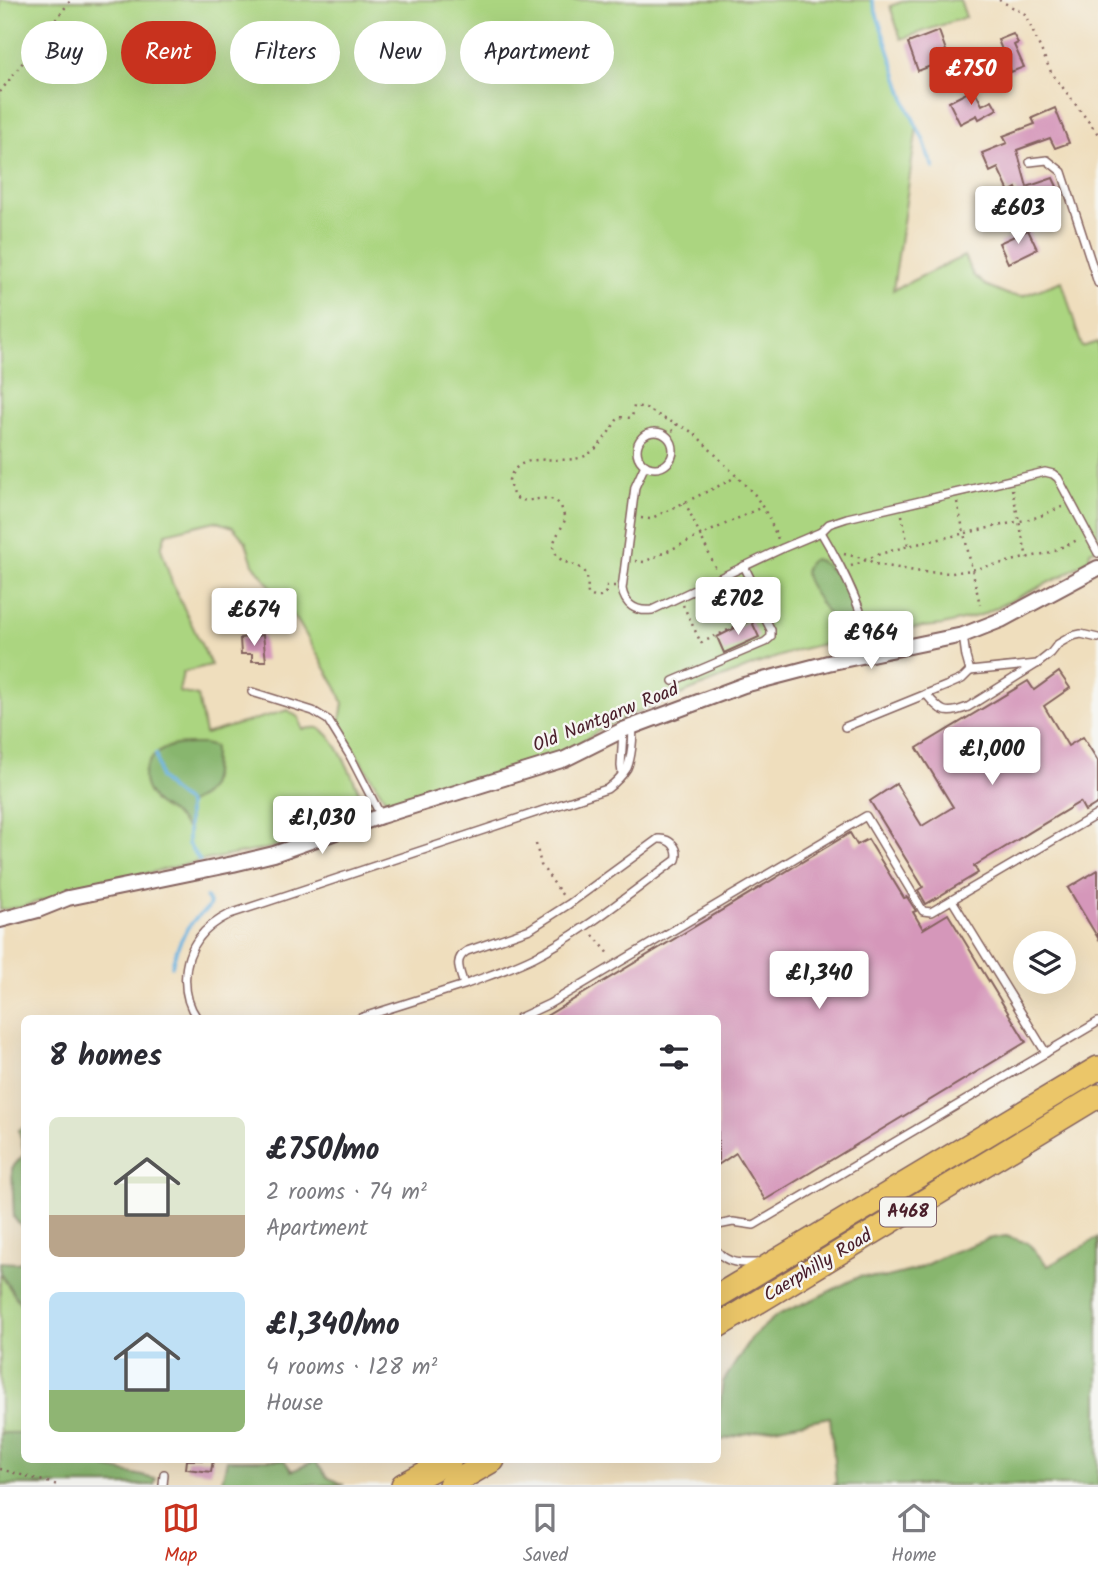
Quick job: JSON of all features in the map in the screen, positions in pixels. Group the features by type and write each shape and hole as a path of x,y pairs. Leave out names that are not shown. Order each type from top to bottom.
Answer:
{"main road":[{"name":"Caerphilly Road","path":"721,1294 1098,1068"},
{"name":"Caerphilly Road","path":"721,1324 1098,1096"},
{"path":"403,1485 444,1463"},
{"path":"450,1485 488,1463"}],"street":[{"name":"Old Nantgarw Road","path":"0,920 38,910 68,898 274,854 381,816 565,759 628,728 744,685 793,671 963,635 1001,620 1098,568"}],"lane":[{"path":"1030,162 1047,160 1062,172 1098,283"},
{"path":"660,432 673,444 671,460 656,468 645,465 637,451 640,440 649,433 660,432"},
{"path":"645,465 635,487 622,589 630,606 641,610 647,611 846,518 1037,473 1049,472 1058,478 1098,553"},
{"path":"821,532 865,623 872,653"},
{"path":"673,681 765,642 771,637 771,630 756,601 757,592 744,566"},
{"path":"926,694 939,709 950,712 959,710 1037,664 1072,636 1081,634 1098,638"},
{"path":"963,635 970,671"},
{"path":"845,727 962,679 970,671 1037,664"},
{"path":"252,692 313,711 328,720 381,816"},
{"path":"196,1015 187,995 187,965 197,939 218,920 607,789 618,781 622,773 628,728"},
{"path":"525,1015 549,1004 866,816 923,911 931,912 1098,814"},
{"path":"369,1015 464,985 548,950 676,860 677,850 670,841 658,839 530,929 467,950 458,960 464,985"},
{"path":"952,900 1046,1053"},
{"path":"721,1224 733,1222 754,1224 1098,1022"},
{"path":"721,1256 730,1262 772,1263"},
{"path":"163,1485 164,1474"}],"path":[{"path":"0,92 71,0"},
{"path":"999,0 1025,14 1051,72 1098,134"},
{"path":"614,586 607,586 606,593 600,597 589,594 583,570 562,561 556,552 555,540 565,519 561,506 551,499 519,499 510,488 510,476 514,469 529,461 567,460 588,454 619,417 632,418 634,406 648,408 696,435 737,475 762,506 780,541"},
{"path":"668,437 677,424"},
{"path":"631,516 650,519 737,475"},
{"path":"1010,479 1027,558"},
{"path":"955,492 980,605"},
{"path":"685,502 717,571"},
{"path":"841,570 908,546 1020,522 1071,503"},
{"path":"899,505 908,546"},
{"path":"625,560 644,562 762,506"},
{"path":"839,553 867,559 875,564 921,572 952,573 1048,553 1088,535"},
{"path":"683,605 701,643 757,616"},
{"path":"0,1469 58,1485"}],"green space":[{"path":"0,0 872,0 908,108 917,127 893,290 964,256 973,275 985,285 1009,295 1022,296 1062,281 1082,347 1098,342 1098,548 1090,551 1089,559 1062,576 981,615 943,625 874,632 798,650 640,711 603,728 572,748 389,805 339,727 343,703 338,690 299,623 253,564 246,542 233,527 215,521 166,533 161,548 172,583 211,665 183,672 179,692 198,696 205,734 288,710 299,718 302,729 318,728 332,741 353,778 364,810 320,832 270,848 200,861 76,890 21,907 0,910","holes":["214,747 213,779 204,794 188,804 189,830 174,814 153,801"]},
{"path":"907,0 960,0 966,17 901,39 890,6"},
{"path":"814,559 832,571 849,598 849,621 842,625 831,617 806,578 807,567"},
{"path":"204,744 214,747 212,779 203,795 188,804 189,831 174,815 154,801 144,782 144,774 150,761 171,746"},
{"path":"21,1158 21,1226 14,1218 12,1168"},
{"path":"1006,1236 1028,1243 1048,1266 1098,1238 1098,1485 832,1485 836,1483 830,1417 721,1440 723,1382 752,1337 777,1315 860,1276 884,1278 915,1270 988,1239"},
{"path":"0,1262 21,1262 21,1304 0,1273"},
{"path":"0,1273 21,1304 21,1433 0,1433"},
{"path":"0,1433 21,1433 21,1463 107,1463 106,1468 156,1479 154,1485 0,1485"},
{"path":"226,1463 286,1463 292,1471 316,1463 327,1477 344,1485 221,1485"}],"building":[{"path":"939,31 949,59 918,71 908,43"},
{"path":"1013,34 1018,43 1014,45 1024,67 1011,72 998,40"},
{"path":"974,89 982,105 992,100 997,109 979,119 977,115 960,124 949,102"},
{"path":"1055,108 1069,143 1055,148 1050,138 1017,150 1027,187 1053,178 1061,195 1023,207 1016,188 1009,192 998,168 990,172 982,153 1007,143 1003,136 1035,124 1032,118"},
{"path":"1028,230 1037,249 1008,263 999,243"},
{"path":"751,620 759,637 724,653 717,637"},
{"path":"263,635 266,661 252,661 252,654 241,654 240,638"},
{"path":"1059,672 1070,688 1044,706 1068,746 1083,737 1098,761 1098,803 1085,811 1080,802 974,866 978,873 926,904 918,890 923,887 870,801 896,784 922,826 953,807 917,748 1028,681 1034,690"},
{"path":"850,833 857,845 868,839 904,898 907,897 916,911 913,912 923,929 948,914 1026,1042 765,1200 736,1153 721,1163 721,1015 548,1015"},
{"path":"1098,870 1098,938 1068,888"},
{"path":"187,1463 212,1463 211,1472 186,1469"}],"waterway":[{"path":"872,0 908,108 934,168"},
{"path":"156,754 160,778 188,804 188,844 200,861"},
{"path":"172,966 187,930 209,907 206,897"}]}
